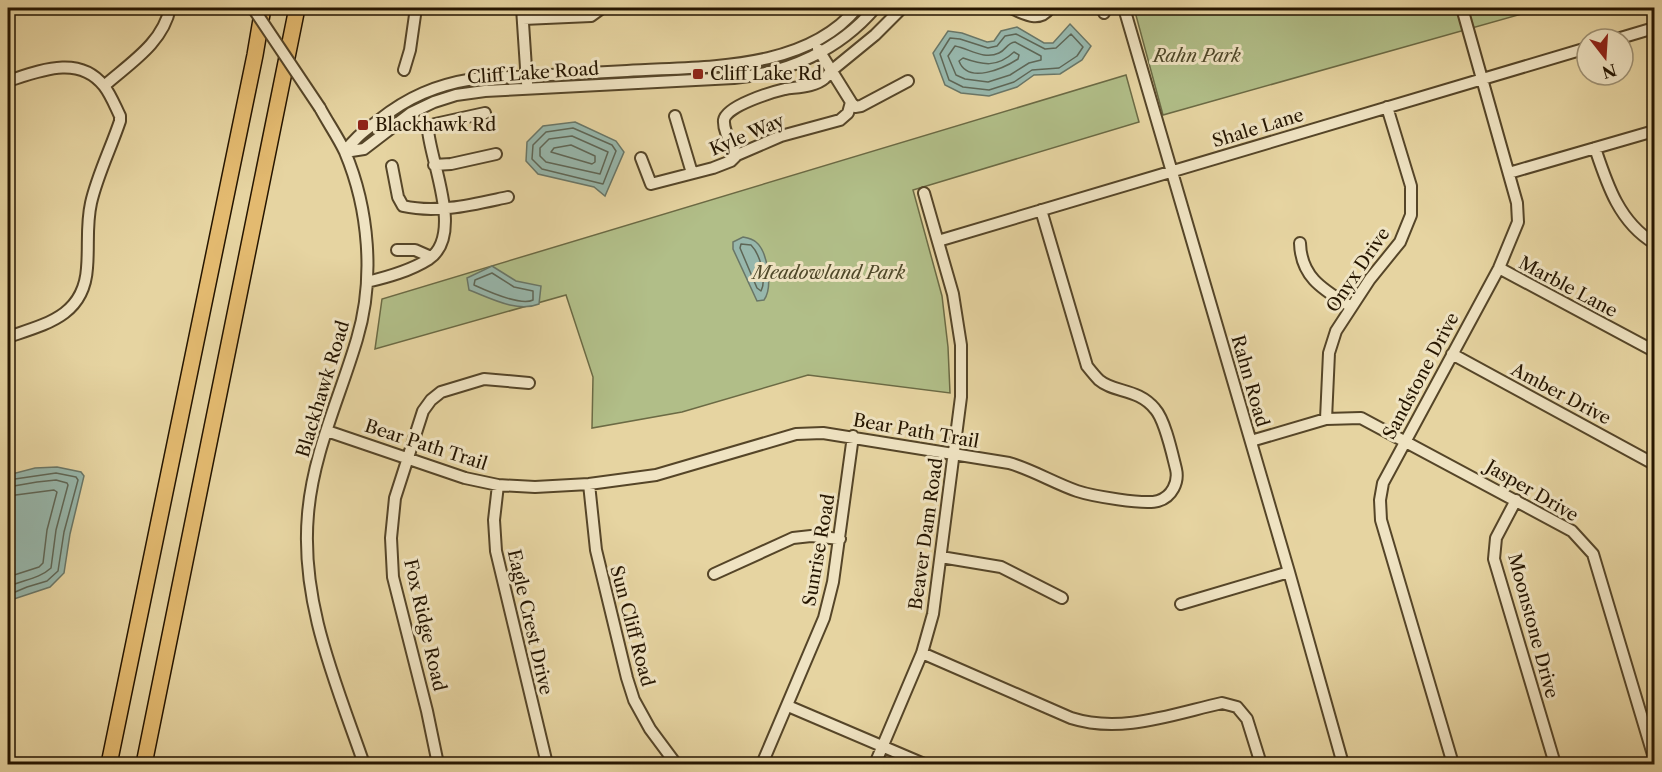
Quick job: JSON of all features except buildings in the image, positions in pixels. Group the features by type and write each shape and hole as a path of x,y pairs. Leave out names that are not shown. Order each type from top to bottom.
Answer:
{"highway":[{"path":"109,765 263,8"},
{"path":"144,765 297,8"}],"street":[{"path":"104,86 155,41 165,26 170,8"},
{"name":"Blackhawk Road","path":"253,8 320,108 345,152 364,217 368,250 367,282 358,337 314,476 308,513 306,551 310,594 320,636 364,765"},
{"path":"404,70 410,50 416,8"},
{"path":"522,8 527,90"},
{"path":"523,19 591,16 602,8"},
{"name":"Cliff Lake Road","path":"345,152 355,138 400,103 424,91 450,83 473,79 756,62 815,42 835,29 857,8"},
{"name":"Cliff Lake Road","path":"345,152 364,149 411,113 456,95 485,91 752,76 795,64 821,53 852,30 874,8"},
{"path":"737,155 729,141 724,123 728,111 771,93 820,81 875,35 902,8"},
{"path":"1011,8 1034,17 1046,14 1050,8"},
{"name":"Rahn Road","path":"1125,8 1343,765"},
{"name":"Sandstone Drive","path":"1453,765 1381,520 1380,500 1383,483 1498,268 1518,222 1518,203 1461,8"},
{"path":"1635,34 1654,28"},
{"path":"815,42 831,71 855,106 861,106 908,81"},
{"name":"Shale Lane","path":"938,242 1575,52"},
{"path":"8,81 47,68 63,66 79,69 93,76 104,86 120,116 91,203 88,223 87,270 82,291 70,308 54,322 8,337"},
{"name":"Kyle Way","path":"641,158 651,184 713,168 781,136 840,120 848,113 851,102"},
{"name":"Onyx Drive","path":"1326,419 1329,353 1336,331 1370,279 1400,242 1411,215 1411,186 1387,107"},
{"path":"367,282 408,270 431,258 441,244 446,227 444,207 428,130 431,126 485,113"},
{"path":"675,116 692,173"},
{"path":"1509,173 1654,130"},
{"path":"1595,148 1608,189 1626,217 1654,243"},
{"path":"434,165 451,164 496,154"},
{"path":"392,166 398,197 404,206 412,208 458,207 508,197"},
{"name":"Beaver Dam Road","path":"875,765 922,653 933,614 961,397 961,345 953,294 924,194"},
{"name":"Bear Path Trail","path":"327,431 465,478 498,485 536,487 589,484 656,475 796,434 823,432 1009,463 1029,469 1076,491 1099,496 1150,502 1160,501 1173,489 1177,471 1162,421 1156,409 1139,395 1100,381 1087,366 1041,210"},
{"path":"1300,243 1300,260 1315,281 1325,291 1351,307"},
{"path":"397,250 416,250 431,258"},
{"name":"Marble Lane","path":"1498,268 1654,351"},
{"name":"Amber Drive","path":"1452,354 1654,464"},
{"name":"Fox Ridge Road","path":"438,765 427,711 393,577 391,538 394,508 407,458 423,411 431,400 441,392 484,379 529,383"},
{"name":"Jasper Drive","path":"1251,441 1326,419 1361,418 1572,531 1593,555 1654,758"},
{"name":"Sunrise Road","path":"762,765 824,618 840,539 853,436"},
{"name":"Sun Cliff Road","path":"589,484 596,550 627,678 634,700 650,729 676,765"},
{"name":"Eagle Crest Drive","path":"498,485 494,520 496,551 547,765"},
{"name":"Moonstone Drive","path":"1516,500 1496,538 1494,559 1554,765"},
{"path":"714,574 793,538 811,536 840,539"},
{"path":"941,557 1001,567 1062,598"},
{"path":"1181,604 1289,572"},
{"path":"922,653 1089,724 1124,725 1222,703 1237,707 1247,719 1261,765"},
{"path":"788,706 924,765"}],"green space":[{"name":"Rahn Park","path":"1134,8 1543,8 1163,115"},
{"name":"Meadowland Park","path":"1126,75 1139,122 913,190 942,296 950,393 808,375 682,412 592,428 593,377 566,295 375,349 382,299"}],"water":[{"path":"1070,24 1091,46 1082,60 1060,74 1034,75 1017,87 989,96 961,93 945,85 933,53 948,31 962,33 987,42 994,41 1001,31 1017,27 1044,43 1053,43"},
{"path":"575,122 616,141 624,152 605,196 594,187 538,174 526,161 527,142 543,126"},
{"path":"743,237 755,241 764,254 769,279 764,300 757,301 733,249 733,242"},
{"path":"492,266 516,281 541,286 539,304 513,306 469,290 467,278"},
{"path":"57,467 81,472 84,476 70,534 64,573 50,587 8,601 8,475 35,468"}],"place":[{"name":"Cliff Lake Rd","path":"698,74"},
{"name":"Blackhawk Rd","path":"363,125"}]}
